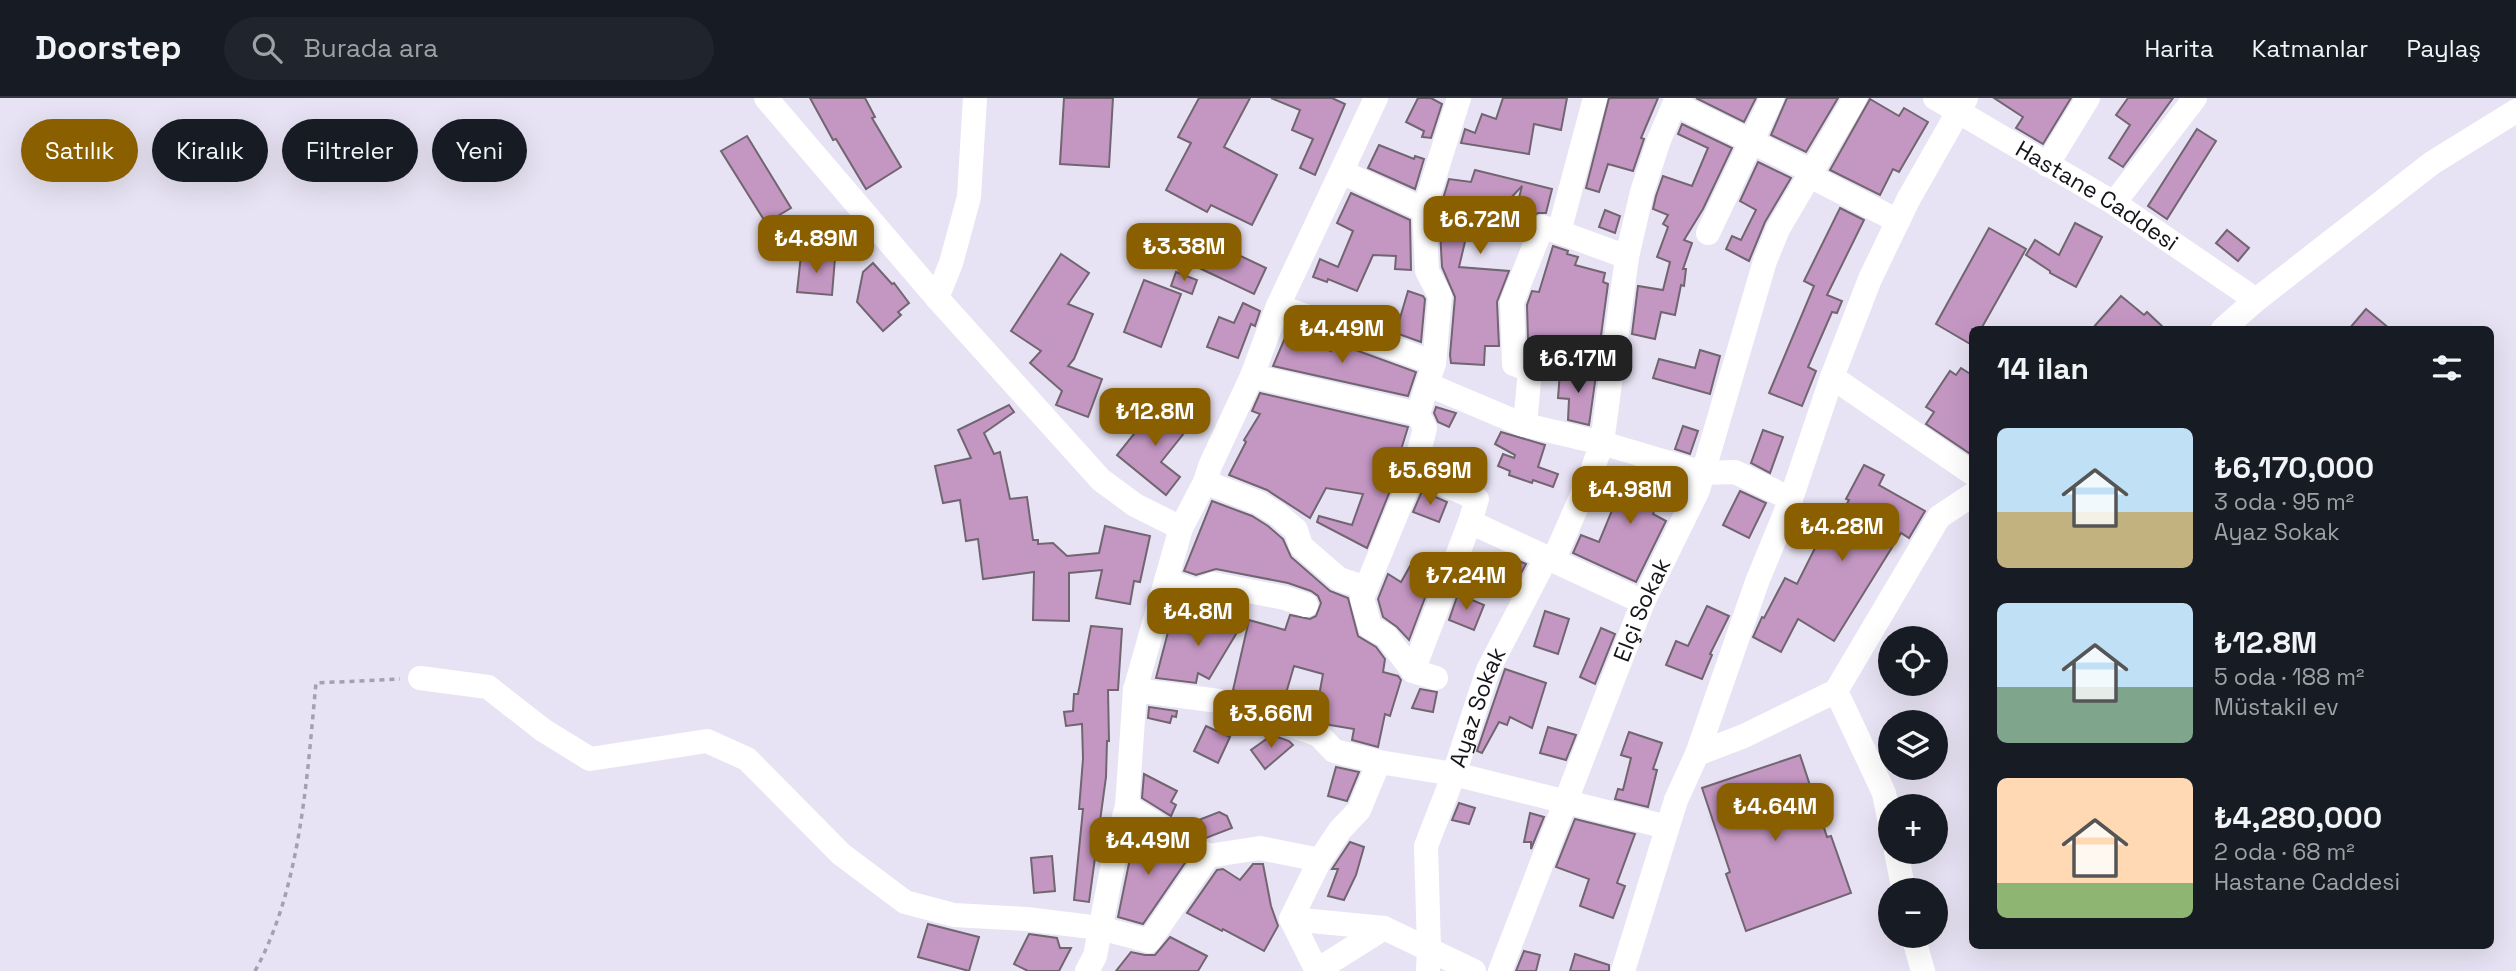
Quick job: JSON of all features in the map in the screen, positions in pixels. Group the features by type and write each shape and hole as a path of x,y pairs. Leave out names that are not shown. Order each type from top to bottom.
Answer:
{"street":[{"path":"766,98 937,298 1101,480 1135,505 1181,528"},
{"path":"937,298 951,263 969,197 975,98"},
{"path":"1087,971 1095,956 1118,838 1127,806 1135,690 1181,528 1205,482 1252,376 1278,306 1376,98"},
{"path":"1415,471 1477,499 1424,674 1386,636 1370,627 1362,598 1415,471 1425,428 1418,414 1432,374 1440,296 1427,271 1424,210 1459,98"},
{"path":"1559,232 1595,98"},
{"path":"1708,233 1772,98"},
{"name":"Elçi Sokak","path":"1500,971 1643,602 1698,490 1765,261 1777,229 1855,98"},
{"name":"Hastane Caddesi","path":"1935,98 1962,104 2047,165 2114,203 2256,300"},
{"path":"2047,165 2088,98"},
{"path":"2114,203 2195,98"},
{"path":"1676,101 1898,221"},
{"name":"Ayaz Sokak","path":"1429,960 1426,846 1454,774 1488,670 1534,578 1544,562 1553,561 1602,443 1627,257 1642,192 1659,140 1676,101"},
{"path":"1623,971 1676,800 1697,754 1756,582 1791,499 1832,377 1870,279 1898,221 1962,104"},
{"path":"2226,326 2432,163 2516,111"},
{"path":"1342,172 1424,210"},
{"path":"1525,425 1530,370 1514,364 1512,302 1542,227 1627,257"},
{"path":"1278,306 1432,374 1525,425 1602,443 1703,473 1735,472 1791,499"},
{"path":"1252,376 1418,414"},
{"path":"1832,377 1969,472"},
{"path":"1205,482 1259,503 1277,514 1296,530 1301,546 1339,579 1366,588"},
{"path":"1697,754 1744,736 1836,691 1939,517 1969,497"},
{"path":"1470,522 1643,602"},
{"path":"1166,581 1197,592 1213,584 1285,598 1306,606"},
{"path":"420,678 488,687 543,730 590,759 707,741 747,759 841,853 905,902 954,915 1026,919 1100,928 1149,941 1208,856"},
{"path":"1135,690 1219,701 1319,734 1334,751 1379,762 1454,774 1667,827"},
{"path":"1836,691 1884,794"},
{"path":"1291,919 1320,860 1340,830 1359,810 1379,762"},
{"path":"1127,806 1208,856 1260,848 1320,860"},
{"path":"1291,919 1384,928 1429,960 1474,971"},
{"path":"1291,919 1316,971 1384,928"},
{"path":"1916,948 1923,971"}],"path":[{"path":"255,971 264,955 288,886 301,812 316,683 420,678"}],"building":[{"path":"810,98 865,98 875,117 872,118 901,167 866,189 836,139 833,140"},
{"path":"1064,98 1113,98 1109,167 1060,164"},
{"path":"1199,98 1250,98 1224,147 1277,175 1252,225 1211,205 1207,212 1166,190 1191,143 1178,137"},
{"path":"1271,98 1332,98 1345,104 1315,175 1300,168 1313,139 1292,130 1300,110"},
{"path":"1418,98 1431,98 1442,104 1431,138 1422,137 1424,131 1406,122"},
{"path":"1503,98 1567,98 1561,130 1534,124 1529,154 1461,143 1465,129 1475,133 1482,114 1496,119"},
{"path":"1609,98 1658,98 1641,138 1644,139 1633,171 1608,164 1599,192 1586,188"},
{"path":"1696,98 1756,98 1744,122"},
{"path":"1787,98 1838,98 1806,152 1771,135"},
{"path":"1994,98 2071,98 2043,144 2016,128 2023,117"},
{"path":"2128,98 2173,98 2123,167 2109,158 2130,125 2116,115"},
{"path":"1870,99 1899,116 1904,108 1928,122 1899,172 1893,169 1880,195 1830,170"},
{"path":"1682,124 1732,148 1703,209 1684,240 1692,243 1683,269 1686,269 1684,286 1681,285 1675,315 1661,312 1655,339 1632,334 1638,286 1663,290 1670,262 1657,257 1668,227 1663,224 1668,215 1653,209 1656,196 1663,176 1692,186 1708,148 1678,134"},
{"path":"2197,129 2216,141 2167,219 2148,206"},
{"path":"747,136 791,208 766,223 721,151"},
{"path":"1379,145 1414,159 1415,156 1424,159 1415,189 1368,168"},
{"path":"1758,162 1791,178 1765,222 1749,261 1726,249 1732,236 1741,240 1756,210 1740,201"},
{"path":"1475,170 1552,189 1546,213 1532,216 1521,240 1509,237 1522,186 1480,231 1468,229 1459,267 1509,271 1497,302 1499,346 1485,346 1484,365 1451,363 1455,297 1442,267 1439,212 1449,179 1471,182"},
{"path":"1351,193 1410,220 1411,270 1395,269 1396,256 1373,255 1357,291 1328,279 1327,282 1313,277 1320,259 1338,267 1353,231 1337,223"},
{"path":"1840,208 1864,220 1827,295 1842,301 1837,313 1832,312 1808,367 1816,371 1802,406 1769,393 1814,286 1804,281"},
{"path":"1605,210 1620,216 1615,233 1599,227"},
{"path":"2075,223 2102,237 2076,287 2050,273 2026,255 2035,240 2059,255"},
{"path":"1989,228 2026,249 1983,326 1969,326 1969,343 1936,324"},
{"path":"2227,230 2249,248 2238,261 2216,243"},
{"path":"1211,242 1266,268 1254,294 1199,268"},
{"path":"1553,246 1578,257 1575,265 1605,273 1603,282 1608,284 1600,343 1528,339 1527,305 1532,291 1539,292"},
{"path":"1061,254 1089,273 1068,304 1093,314 1074,359 1068,366 1102,379 1088,417 1056,405 1062,391 1030,363 1041,351 1011,331"},
{"path":"801,255 835,258 832,295 797,292"},
{"path":"873,263 892,284 894,283 909,303 898,312 901,315 883,331 857,302 863,272"},
{"path":"1176,272 1197,280 1192,294 1171,286"},
{"path":"1144,280 1181,294 1161,347 1124,332"},
{"path":"1408,291 1425,299 1421,342 1354,318 1355,315 1397,328"},
{"path":"2121,296 2144,315 2147,312 2162,326 2095,326"},
{"path":"1243,303 1260,311 1255,326 1251,324 1238,358 1207,347 1219,317 1234,323"},
{"path":"2366,309 2386,326 2352,326"},
{"path":"1290,326 1306,332 1303,340 1331,351 1332,344 1342,345 1416,372 1408,396 1273,366"},
{"path":"1700,350 1720,356 1710,394 1653,378 1659,359 1695,368"},
{"path":"1961,368 1969,373 1969,453 1926,424 1934,412 1926,407 1950,371 1956,375"},
{"path":"1560,372 1596,375 1589,425 1568,420 1569,399 1558,398"},
{"path":"1260,393 1408,427 1400,453 1403,454 1400,466 1367,548 1317,522 1319,516 1352,525 1363,494 1326,488 1310,518 1267,490 1229,475 1246,442 1244,440 1260,414 1252,411"},
{"path":"1159,403 1189,427 1161,462 1180,477 1166,495 1117,455"},
{"path":"1009,405 1014,412 984,433 994,454 1000,452 1010,499 1027,497 1033,540 1038,540 1038,544 1053,543 1067,556 1099,553 1105,526 1150,536 1140,582 1134,581 1130,604 1096,598 1102,570 1069,573 1069,621 1033,620 1034,572 983,579 978,539 966,541 960,500 943,503 935,466 971,458 958,430"},
{"path":"1436,407 1456,413 1449,427 1438,422 1434,413"},
{"path":"1683,426 1698,431 1690,454 1675,449"},
{"path":"1763,430 1783,437 1770,473 1751,463"},
{"path":"1501,432 1545,445 1538,467 1558,474 1553,487 1509,475 1510,471 1498,466 1503,454 1514,458 1515,455 1495,444"},
{"path":"1864,465 1884,475 1879,485 1925,511 1909,538 1901,533 1834,641 1798,619 1781,652 1753,637 1785,578 1797,584 1816,546 1821,548 1849,500 1846,499"},
{"path":"1630,467 1685,483 1679,495 1662,489 1653,514 1666,521 1636,582 1573,553 1581,535 1599,542"},
{"path":"1422,491 1447,502 1439,522 1413,512"},
{"path":"1740,491 1766,503 1749,538 1723,525"},
{"path":"1212,501 1252,516 1268,526 1283,539 1291,557 1330,591 1348,598 1358,636 1376,647 1385,659 1383,672 1398,676 1401,680 1390,716 1385,714 1378,747 1352,740 1354,729 1330,725 1315,718 1323,674 1294,666 1282,707 1233,690 1249,620 1285,630 1290,615 1310,619 1316,616 1321,603 1318,596 1311,591 1288,583 1216,569 1196,575 1184,571"},
{"path":"1508,556 1526,564 1511,592 1494,584"},
{"path":"1413,561 1434,574 1409,640 1383,617 1378,599 1388,574 1401,582"},
{"path":"1458,594 1484,605 1474,630 1449,620"},
{"path":"1707,606 1729,616 1710,654 1712,655 1702,679 1666,665 1676,641 1688,646"},
{"path":"1204,608 1245,619 1209,679 1198,673 1196,683 1156,678 1168,632 1201,634"},
{"path":"1545,611 1569,619 1558,654 1534,646"},
{"path":"1091,626 1122,629 1118,690 1108,690 1109,741 1106,777 1089,902 1074,900 1083,809 1079,809 1083,759 1082,724 1066,726 1064,712 1073,711 1074,694 1078,694"},
{"path":"1601,628 1615,634 1595,684 1580,677"},
{"path":"1505,669 1546,683 1532,728 1510,717 1507,725 1499,722 1482,753 1477,751"},
{"path":"1420,689 1437,692 1433,712 1412,708"},
{"path":"1149,707 1177,711 1176,717 1172,716 1170,723 1148,718"},
{"path":"1206,726 1230,737 1218,763 1194,751"},
{"path":"1548,727 1576,735 1566,760 1540,753"},
{"path":"1629,732 1662,743 1653,769 1657,770 1648,807 1615,799 1618,789 1623,790 1631,758 1621,755"},
{"path":"1272,735 1293,745 1265,769 1251,750"},
{"path":"1800,755 1827,837 1831,836 1851,893 1746,931 1726,874 1730,872 1702,788"},
{"path":"1336,767 1359,772 1347,801 1328,796"},
{"path":"1144,774 1177,791 1171,802 1176,805 1171,816 1142,798"},
{"path":"1459,803 1475,808 1469,824 1452,820"},
{"path":"1219,812 1227,816 1232,828 1206,838 1186,825"},
{"path":"1530,813 1544,817 1531,849 1531,842 1524,842"},
{"path":"1575,819 1635,834 1617,883 1625,886 1613,918 1580,906 1589,879 1556,867"},
{"path":"1136,829 1187,860 1143,924 1118,917"},
{"path":"1350,842 1364,847 1356,875 1344,900 1328,896 1338,869 1332,869"},
{"path":"1052,856 1055,891 1034,893 1031,858"},
{"path":"1253,864 1263,864 1271,906 1278,926 1264,951 1187,913 1217,870 1223,869 1240,880"},
{"path":"928,924 979,937 969,971 918,957"},
{"path":"1029,934 1057,938 1060,948 1071,948 1059,971 1028,971 1014,964"},
{"path":"1170,937 1207,956 1198,971 1116,971 1131,952 1155,955"},
{"path":"1524,951 1540,955 1536,971 1516,971"},
{"path":"1575,954 1609,965 1609,971 1570,971"}]}
